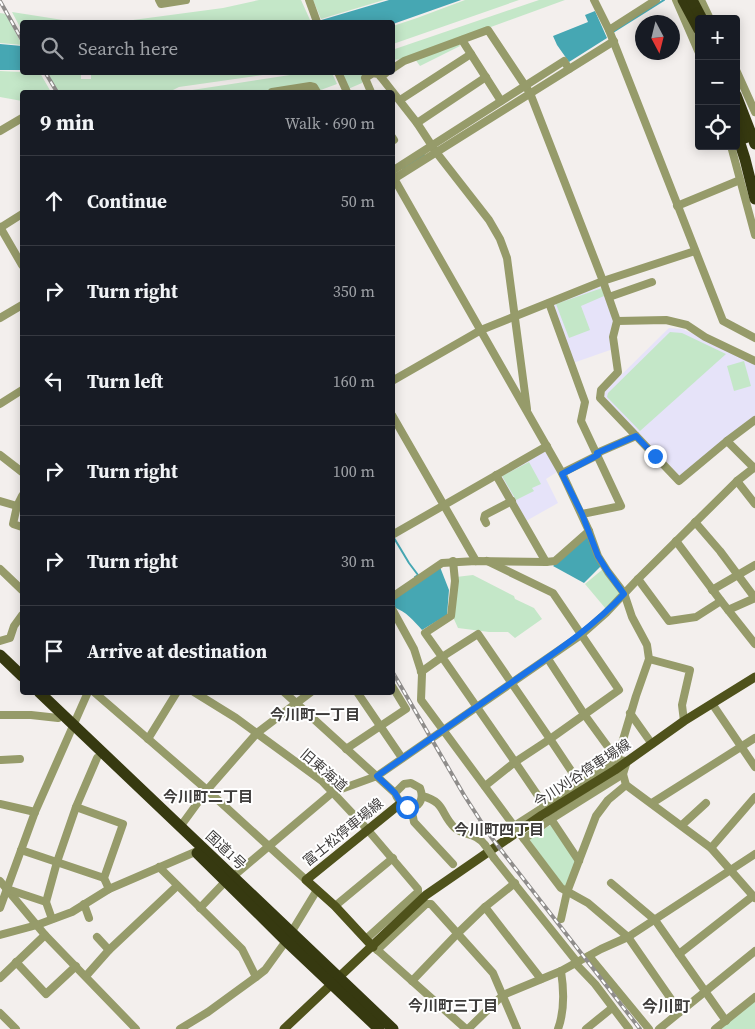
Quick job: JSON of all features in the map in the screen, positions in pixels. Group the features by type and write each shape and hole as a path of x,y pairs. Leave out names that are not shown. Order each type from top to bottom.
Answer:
{"highway":[{"path":"683,0 695,20"},
{"path":"692,0 696,15"},
{"path":"740,96 743,99 755,127"},
{"path":"740,104 755,144"},
{"path":"740,127 755,168"},
{"path":"740,143 755,199"},
{"path":"0,655 20,674"},
{"path":"0,664 20,683"},
{"name":"国道1号","path":"33,695 180,827 288,936"},
{"name":"国道1号","path":"42,695 98,758 195,852 336,981 393,1029"},
{"name":"国道1号","path":"336,981 380,1029"}],"main road":[{"name":"今川刈谷停車場線","path":"336,981 375,948 426,895 542,815 621,766 684,722 755,677"},
{"name":"富士松停車場線","path":"375,948 335,906 306,880 401,803"},
{"path":"284,1029 336,981"}],"street":[{"path":"159,0 161,4 186,0"},
{"path":"309,0 317,20"},
{"path":"594,0 614,41 723,321 755,338"},
{"path":"609,30 656,0"},
{"path":"676,0 695,44"},
{"path":"701,0 708,15"},
{"path":"395,67 404,61 488,30 526,84 617,321 613,337 618,372 601,390 600,398 679,481 755,420"},
{"path":"462,40 501,101"},
{"path":"434,149 614,41"},
{"path":"400,100 471,54"},
{"path":"395,62 404,61"},
{"path":"395,175 526,84 564,61 569,69"},
{"path":"339,75 346,90"},
{"path":"370,90 365,78 371,75"},
{"path":"385,75 394,90"},
{"path":"417,122 486,77"},
{"path":"740,79 755,112"},
{"path":"288,90 310,86 316,90"},
{"path":"395,92 500,239 506,258 528,414"},
{"path":"0,131 20,119"},
{"path":"732,150 755,235"},
{"path":"395,180 547,446 582,514 598,556 624,594 632,617 647,644 649,659 630,713 621,766 600,788 551,819 524,839"},
{"path":"677,206 740,180"},
{"path":"20,215 0,227 20,262"},
{"path":"395,379 480,330 603,281 695,251"},
{"path":"609,297 652,282"},
{"path":"549,303 585,402 581,421 621,506 582,514"},
{"path":"0,318 20,306"},
{"path":"617,321 666,320 687,324 704,337 755,361"},
{"path":"0,404 20,391"},
{"path":"395,420 476,561"},
{"path":"562,474 597,454 636,436"},
{"path":"236,874 333,792 377,776 548,659 606,613 737,481 754,468 727,441"},
{"path":"395,533 547,446"},
{"path":"0,455 20,470"},
{"path":"496,474 546,562"},
{"path":"737,481 755,504"},
{"path":"20,500 13,524 20,526"},
{"path":"0,501 17,506"},
{"path":"486,523 484,520 485,515 512,501"},
{"path":"696,522 755,598 728,610"},
{"path":"395,595 442,562 555,561 589,531"},
{"path":"676,541 755,644"},
{"path":"453,561 455,581 451,616 425,633 545,806"},
{"path":"487,561 554,593 619,690 636,696"},
{"path":"712,590 755,565"},
{"path":"0,569 20,588"},
{"path":"638,579 669,621 696,617 721,601"},
{"path":"395,614 414,649 421,672 421,700 561,888 588,903 628,937 680,1012"},
{"path":"0,641 10,638 14,626 20,618"},
{"path":"421,672 478,634 580,784"},
{"path":"548,659 621,766 626,785 682,825 710,848 754,897 678,954"},
{"path":"649,659 690,670 682,705 684,722"},
{"path":"484,786 515,762 619,690"},
{"path":"346,748 406,709 395,691"},
{"path":"0,908 35,812 87,695"},
{"path":"97,695 207,790 306,880"},
{"path":"148,739 175,695"},
{"name":"旧東海道","path":"199,695 306,768 333,792 393,858 418,889 418,892 366,939"},
{"path":"287,695 395,793 401,803 410,807 418,804 422,796 418,786 411,783 404,784 395,793"},
{"path":"180,827 207,790 257,733 308,695"},
{"path":"359,695 402,758"},
{"path":"713,705 755,767"},
{"path":"630,713 652,744"},
{"path":"0,715 31,715 58,718"},
{"path":"652,803 755,738"},
{"path":"52,919 46,902 57,862 76,807 98,758"},
{"path":"0,762 20,759"},
{"path":"514,826 580,784 621,766"},
{"path":"561,920 578,861 596,816 608,800 626,785"},
{"path":"600,788 608,800"},
{"path":"422,796 437,801 455,828 480,839 629,1029"},
{"path":"710,848 755,796"},
{"path":"682,825 706,803"},
{"path":"0,804 35,812"},
{"path":"76,807 123,824 104,878 109,889"},
{"path":"410,807 414,822 453,864"},
{"path":"551,819 578,861"},
{"path":"21,850 104,878"},
{"path":"0,935 37,925 72,912 109,889 195,852"},
{"path":"517,1029 504,995 493,974 431,904 426,904 375,948 467,1029 504,995 561,971 628,937 755,854"},
{"path":"335,906 393,858"},
{"path":"159,867 242,949 256,977"},
{"path":"0,881 45,935 136,1029"},
{"path":"412,981 485,907 515,883"},
{"path":"611,883 655,920 726,1021"},
{"path":"200,908 222,885"},
{"path":"86,976 109,950 177,886"},
{"path":"8,890 46,902"},
{"path":"180,1029 208,1012 264,970 317,890"},
{"path":"84,904 89,918"},
{"path":"485,907 541,979"},
{"path":"0,978 45,935"},
{"path":"96,938 109,950"},
{"path":"659,1029 755,951"},
{"path":"589,956 649,1029"},
{"path":"16,962 46,994 76,966"},
{"path":"558,1029 562,1018 564,991 561,971"},
{"path":"715,1029 755,997"},
{"path":"586,1029 612,1008"},
{"path":"0,1013 16,1029"}],"shaded area":[{"path":"603,286 615,319 613,349 573,363 551,304"},
{"path":"669,328 682,329 694,334 755,364 755,418 681,477 604,397 605,391"},
{"path":"545,451 557,472 546,479 558,503 526,521 500,475"}],"green space":[{"path":"259,0 301,0 310,20 133,20 223,8"},
{"path":"313,0 384,0 321,19"},
{"path":"465,0 519,0 395,43 395,25"},
{"path":"539,0 565,0 403,59 395,60 395,49"},
{"path":"12,12 63,20 20,20 20,27"},
{"path":"0,13 6,14 20,41 20,45 0,43"},
{"path":"458,43 460,46 420,66 415,59"},
{"path":"0,71 20,72 20,75 41,75 50,90 20,90 20,101 0,97"},
{"path":"48,75 81,75 81,79 91,79 91,75 263,75 179,87 173,90 58,90"},
{"path":"290,75 333,75 337,84 321,90 318,90 316,85 274,90 192,90"},
{"path":"340,75 367,75 363,77 362,83 348,89"},
{"path":"602,288 604,296 581,306 590,330 569,338 556,304"},
{"path":"670,332 682,333 726,354 640,431 607,397 608,393"},
{"path":"744,361 751,386 734,391 727,366"},
{"path":"529,462 541,484 532,488 534,491 516,500 502,476"},
{"path":"603,569 621,593 606,609 585,584"},
{"path":"473,575 534,608 542,619 515,638 508,632 489,632 458,628 453,617 456,577"},
{"path":"552,824 576,861 566,889 529,839"},
{"path":"755,1000 755,1029 719,1029"}],"water":[{"path":"389,0 461,0 395,23 395,20 321,20"},
{"path":"595,11 607,38 569,62 553,36 588,22 585,15"},
{"path":"0,44 20,46 20,70 0,70"},
{"path":"588,536 601,566 584,583 553,566"},
{"path":"440,567 449,590 447,615 422,630 406,614 395,608 395,598"}],"waterway":[{"path":"613,32 664,0"},
{"path":"403,168 424,155"},
{"path":"395,540 418,575 415,577"}],"railway":[{"path":"0,1 20,36"},
{"path":"47,75 56,90"},
{"path":"395,676 464,795 491,837 640,1029"}],"district":[{"name":"今川町一丁目","path":"315,714"},
{"name":"今川町二丁目","path":"208,796"},
{"name":"今川町四丁目","path":"499,829"},
{"name":"今川町三丁目","path":"453,1005"},
{"name":"今川町","path":"666,1006"}],"route":[{"path":"407,807 402,805 395,793 377,776 548,659 606,613 624,594 598,556 582,514 562,474 598,455 597,453 636,436 655,456"}]}
